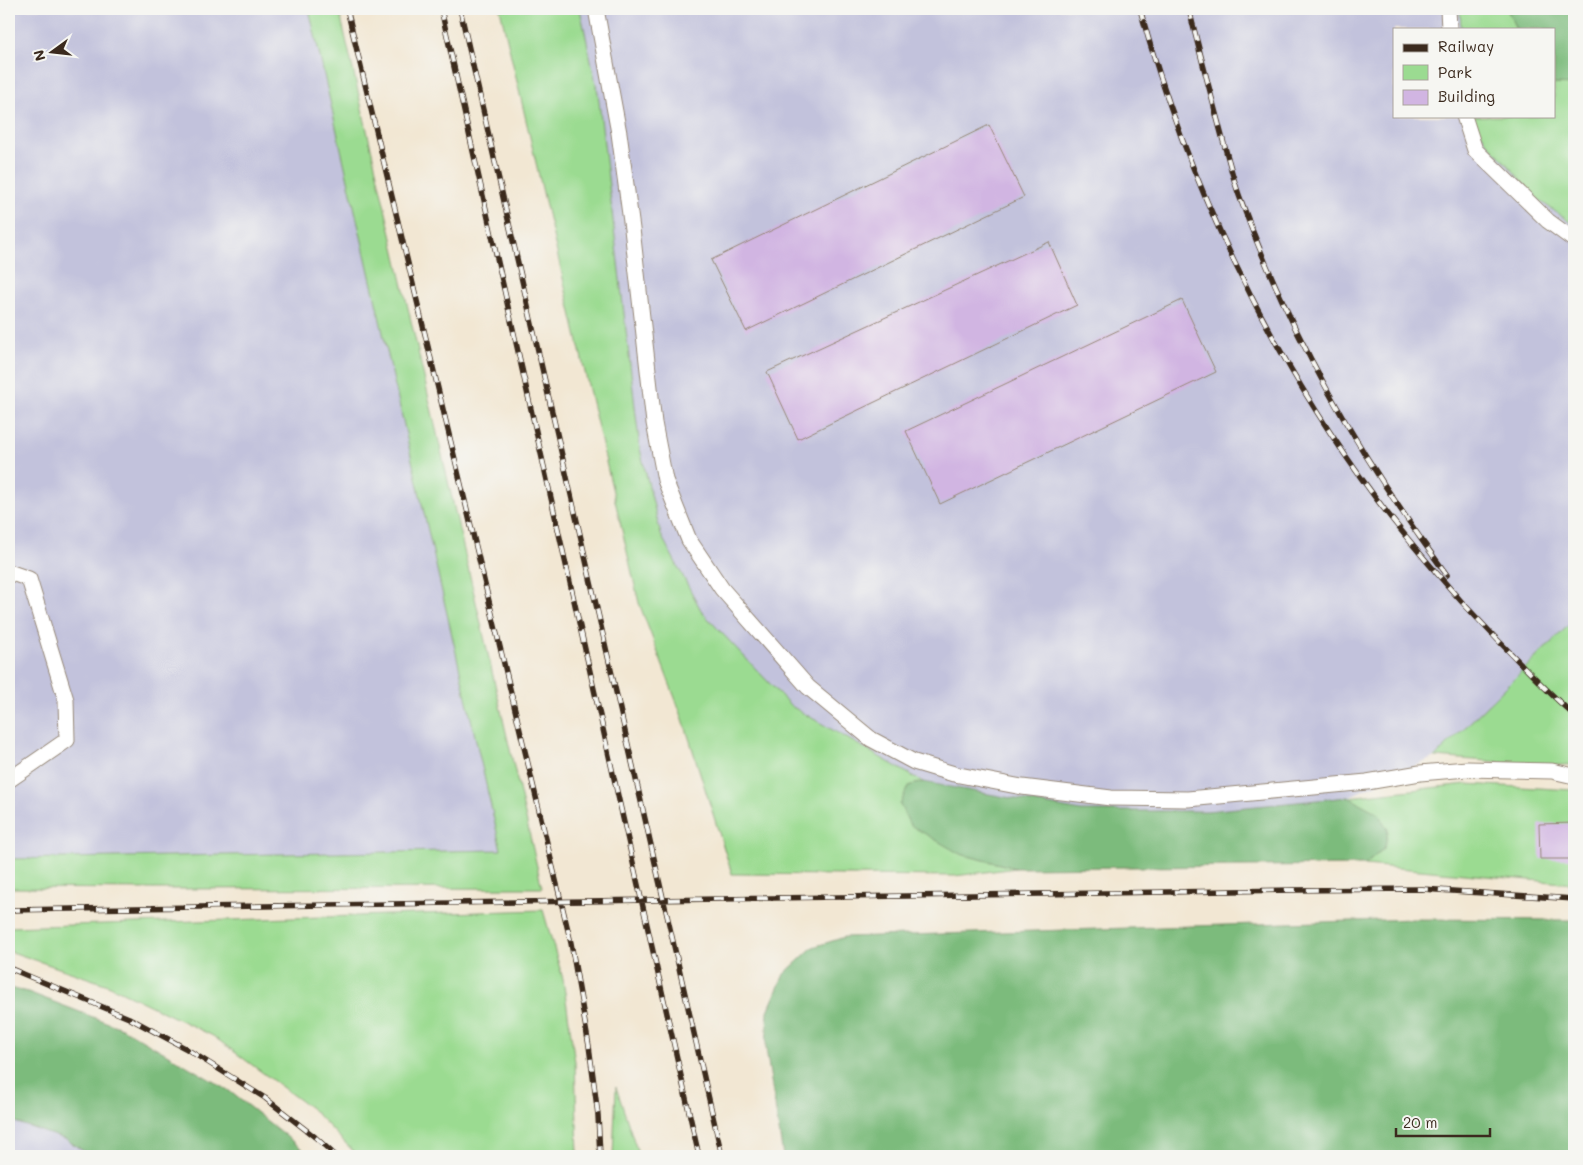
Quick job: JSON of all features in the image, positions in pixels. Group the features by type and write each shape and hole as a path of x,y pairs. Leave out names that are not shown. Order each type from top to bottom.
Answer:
{"lane":[{"path":"596,9 619,133 654,423 665,480 689,540 722,589 808,687 871,739 914,762 954,774 1022,787 1112,798 1188,799 1367,782 1420,773 1467,769 1552,771 1574,776"},
{"path":"1448,9 1449,28"},
{"path":"1465,118 1475,150 1548,221 1574,240"},
{"path":"9,572 29,579 66,700 67,740 9,780"}],"shaded area":[{"path":"9,9 309,9 501,850 9,859"},
{"path":"580,9 1460,9 1461,28 1393,28 1393,118 1472,118 1486,141 1539,200 1574,225 1574,620 1435,757 1348,797 1207,811 1081,811 923,782 791,706 702,612 661,535 640,449"},
{"path":"9,1120 67,1140 91,1156 9,1156"}],"green space":[{"path":"309,9 339,9 542,888 9,888 9,859 501,850"},
{"path":"500,9 580,9 598,93 640,449 661,535 702,612 791,706 923,782 908,786 960,854 1016,868 955,876 732,874 683,719 639,603"},
{"path":"1460,9 1507,9 1516,28 1461,28"},
{"path":"1507,9 1574,9 1574,85 1556,84 1556,28 1516,28"},
{"path":"1556,84 1574,85 1574,225 1539,200 1486,141 1472,118 1556,118"},
{"path":"1574,620 1574,765 1539,765 1435,757"},
{"path":"923,782 1081,811 1207,811 1348,797 1378,813 1388,830 1385,847 1365,865 1016,868 960,854 910,825 900,805 908,786"},
{"path":"1466,784 1574,790 1574,884 1365,865 1385,847 1348,797"},
{"path":"543,910 563,979 575,1062 578,1156 358,1156 313,1110 213,1036 108,985 9,951 9,927"},
{"path":"1414,919 1574,920 1574,1156 783,1156 766,1049 768,1011 784,974 813,947 845,937"},
{"path":"9,988 28,992 124,1029 228,1090 311,1156 91,1156 67,1140 9,1120"},
{"path":"616,1087 639,1156 613,1156"}],"building":[{"path":"989,125 1024,197 746,331 711,260"},
{"path":"1049,242 1077,305 798,439 767,372"},
{"path":"1182,300 1216,372 940,504 906,431"},
{"path":"1574,823 1574,859 1540,859 1539,824"}],"railway":[{"path":"347,9 571,943 589,1046 598,1115 600,1156"},
{"path":"441,9 699,1156"},
{"path":"460,9 722,1156"},
{"path":"1140,9 1159,74 1207,201 1235,264 1299,384 1375,497 1417,550 1488,630 1574,715"},
{"path":"1189,9 1237,189 1280,296 1304,345 1356,439 1384,485 1447,575"},
{"path":"9,910 1422,889 1574,899"},
{"path":"9,968 129,1018 185,1048 265,1098 336,1156"}]}
